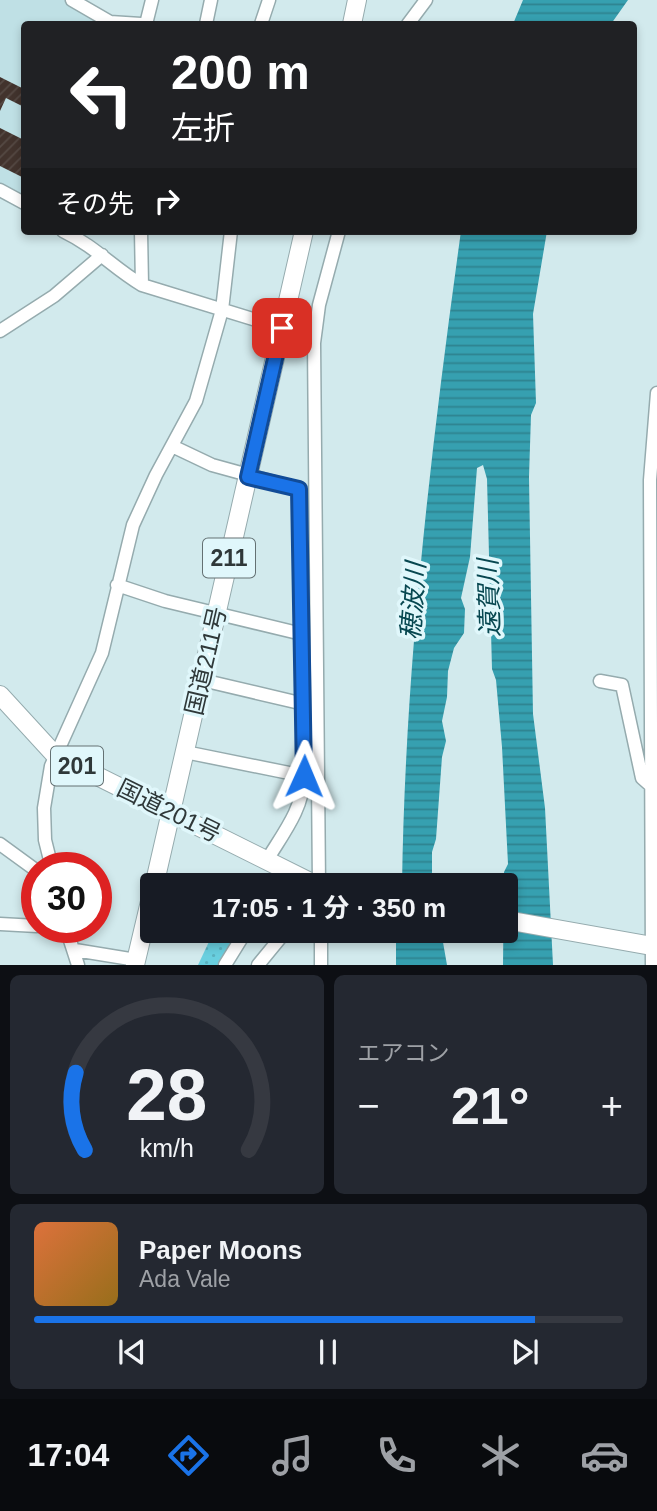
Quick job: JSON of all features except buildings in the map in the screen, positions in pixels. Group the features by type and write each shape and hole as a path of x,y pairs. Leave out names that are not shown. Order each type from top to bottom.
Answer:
{"highway":[{"path":"353,21 357,0"},
{"name":"国道211号","path":"157,873 303,235"},
{"name":"国道201号","path":"0,695 55,755 292,873"},
{"path":"518,922 651,945"},
{"path":"136,962 140,943"}],"street":[{"path":"72,0 106,21"},
{"path":"147,21 152,0"},
{"path":"207,21 211,0"},
{"path":"262,21 269,0"},
{"path":"410,21 426,0"},
{"path":"0,190 21,201"},
{"path":"72,235 91,244 142,285 282,328"},
{"path":"141,235 142,285"},
{"path":"48,852 44,808 55,755 102,653 133,525 196,401 222,310 230,235"},
{"path":"318,873 314,343 319,305 338,235"},
{"path":"0,331 54,296 102,255"},
{"path":"652,965 650,480 657,393"},
{"path":"172,446 212,465 299,489 304,704 303,797 267,860"},
{"path":"117,585 302,635"},
{"path":"202,680 304,704"},
{"path":"600,681 622,685 642,778 653,776"},
{"path":"185,752 304,776"},
{"path":"0,844 21,859"},
{"path":"0,923 21,925"},
{"path":"72,943 78,965"},
{"path":"225,965 239,943"},
{"path":"258,965 276,943"},
{"path":"321,943 321,965"},
{"path":"75,950 136,962"}],"shaded area":[{"path":"0,0 65,0 101,21 21,21 21,197 0,186"},
{"path":"523,0 628,0 613,21 514,21"},
{"path":"460,235 546,235 533,314 536,403 531,415 529,477 533,714 545,808 553,965 503,965 503,943 518,943 518,873 504,873 508,864 502,747 496,680 492,669 487,479 483,465 477,468 470,557 461,598 465,609 464,633 454,648 448,671 447,697 442,721 446,741 442,757 432,873 402,873 408,722 421,558"},
{"path":"208,943 231,943 218,965 198,965"},
{"path":"396,943 443,943 447,965 396,965"}],"route":[{"path":"282,328 248,477 299,489 304,776"}],"water label":[{"name":"遠賀川","path":"489,598"},
{"name":"穂波川","path":"413,601"}]}
